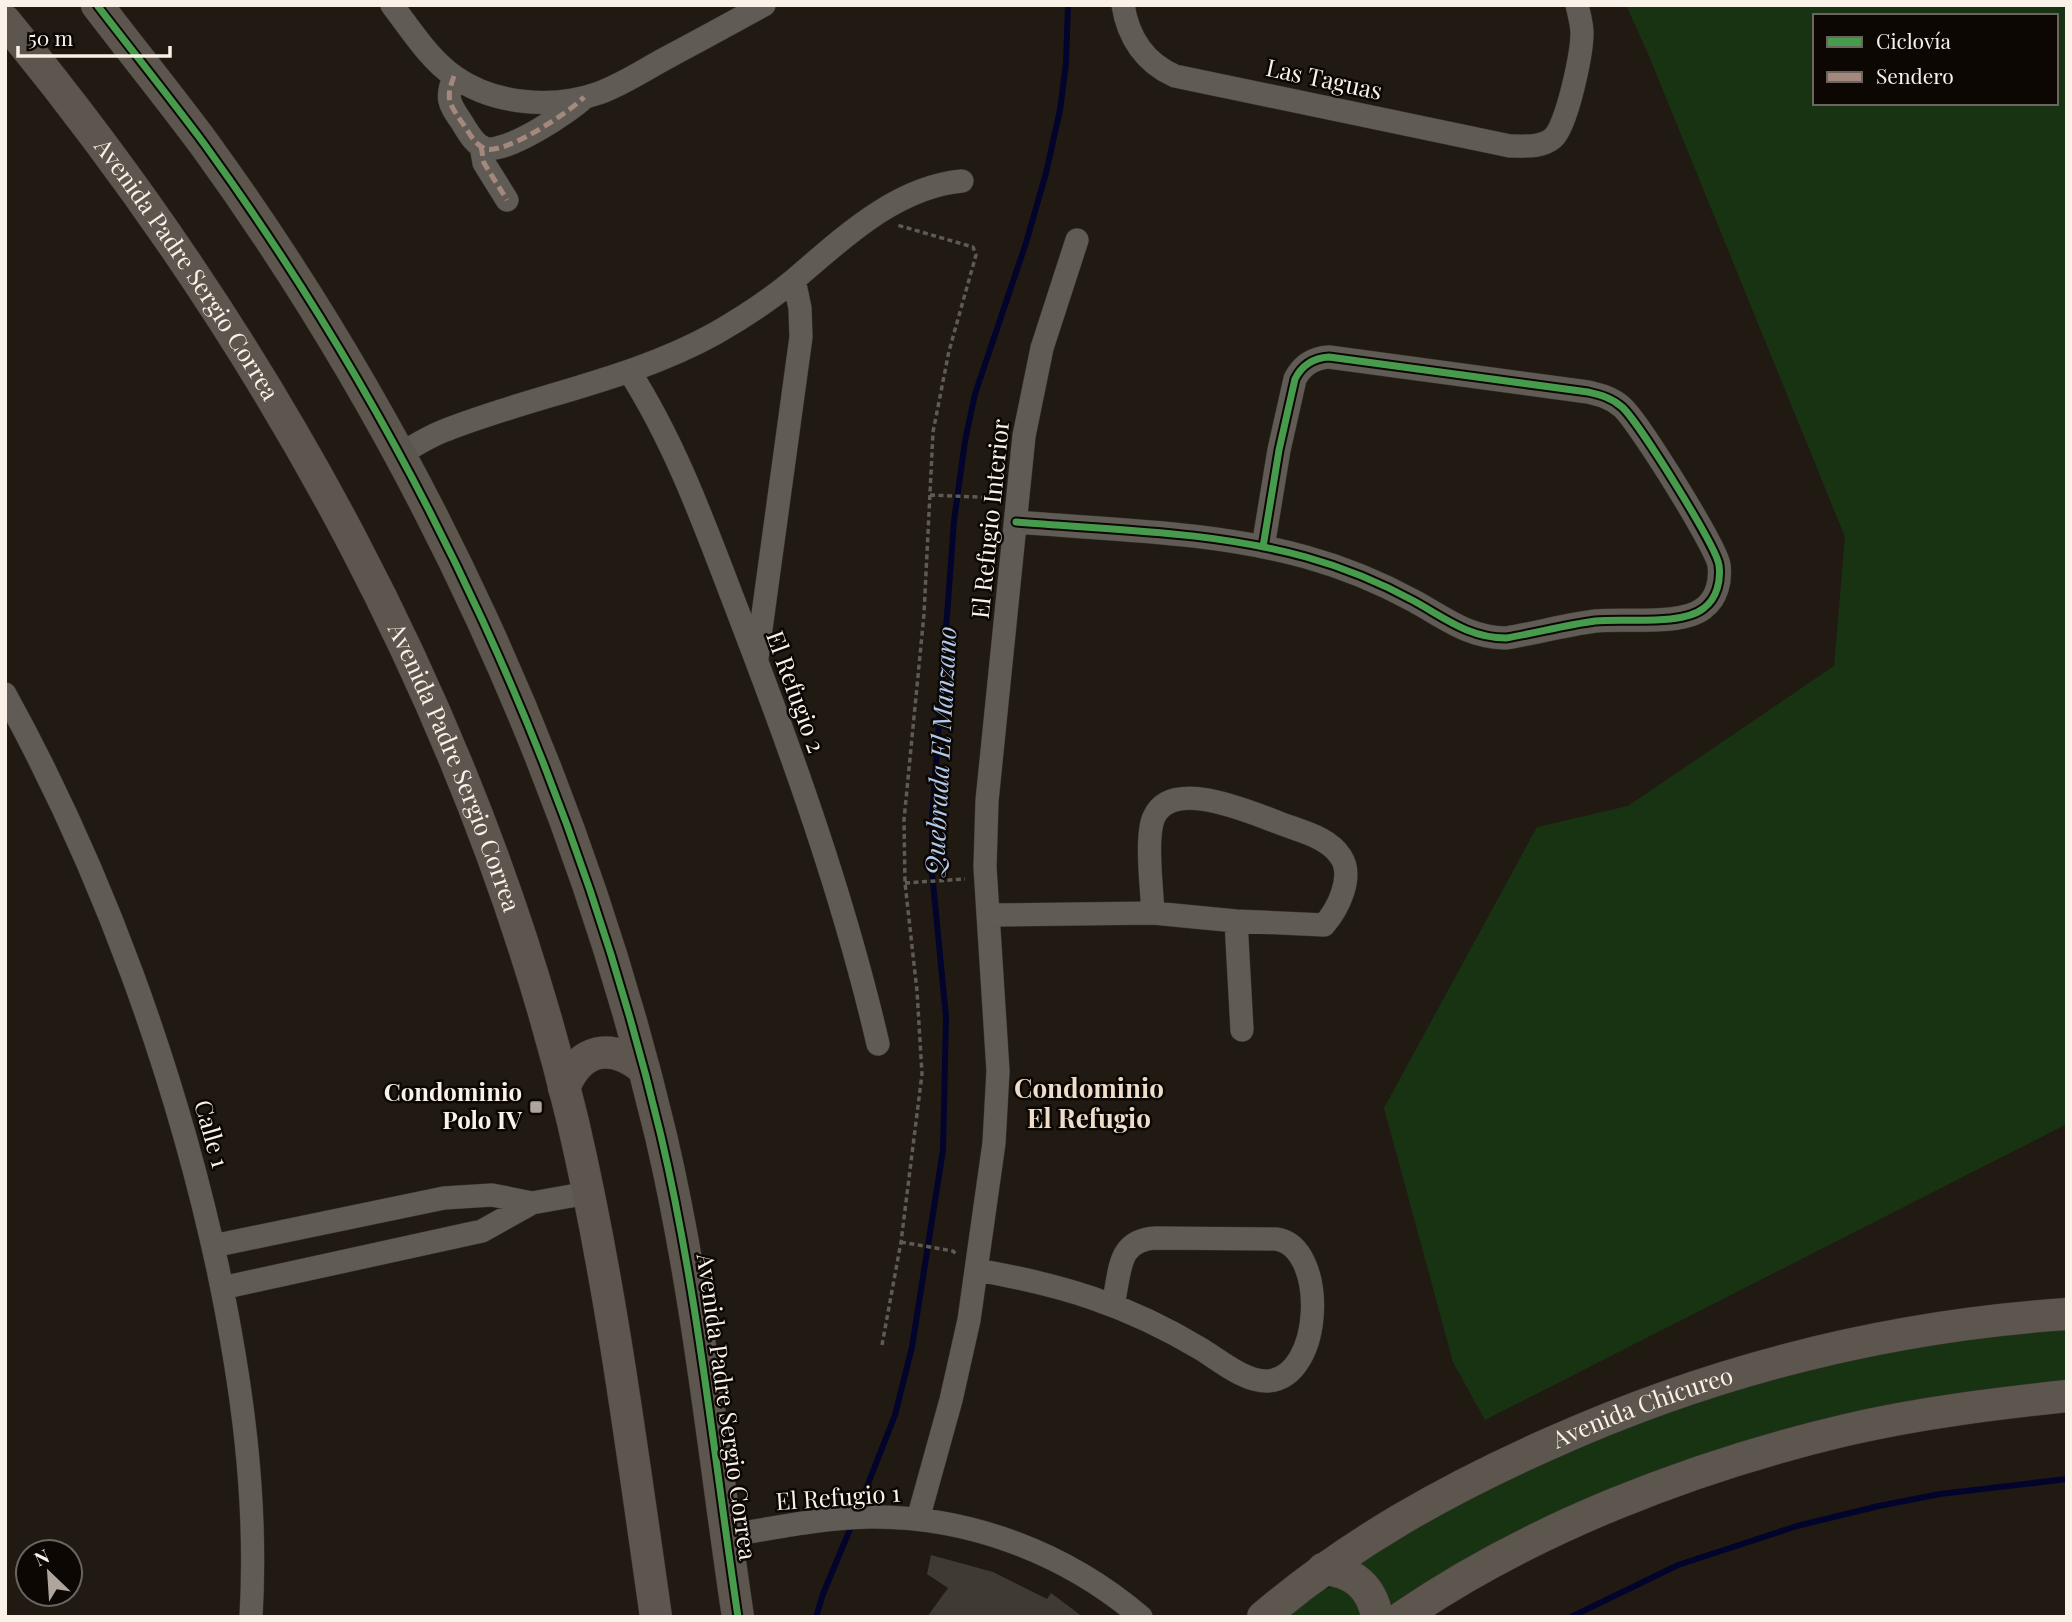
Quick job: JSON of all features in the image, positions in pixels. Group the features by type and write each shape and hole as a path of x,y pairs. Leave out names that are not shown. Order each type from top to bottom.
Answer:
{"street":[{"name":"Avenida Padre Sergio Correa","path":"97,5 198,136 339,350 399,455 495,649 560,803 606,938 662,1141 692,1298 738,1617"},
{"path":"392,5 432,56 454,76 481,91 516,101 553,102 584,97 617,85 764,5"},
{"name":"Las Taguas","path":"1123,5 1129,29 1139,48 1156,66 1175,76 1510,146 1534,147 1552,140 1568,111 1582,33 1577,5"},
{"name":"Avenida Padre Sergio Correa","path":"5,21 96,134 200,282 274,401 345,530 426,694 483,831 530,968 564,1088 588,1194 614,1335 656,1617"},
{"path":"454,76 448,92 452,107 481,146 484,163 508,200"},
{"path":"481,146 493,150 504,147 565,114 584,97"},
{"path":"399,455 444,430 629,371 713,335 752,311 872,218 925,190 940,184 962,181"},
{"name":"El Refugio Interior","path":"918,1519 960,1365 977,1270 997,1108 998,1071 985,820 1024,436 1052,312 1077,240"},
{"path":"757,662 801,337 800,308 794,280"},
{"path":"1016,522 1216,538 1309,558 1413,601 1466,632 1492,638 1506,638 1603,621 1684,618 1703,609 1710,602 1718,584 1719,574 1714,550 1699,524 1629,413 1614,400 1588,392 1329,357 1310,362 1298,372 1295,379 1263,547"},
{"name":"El Refugio 2","path":"629,371 670,443 757,662 847,924 878,1044"},
{"name":"Calle 1","path":"5,694 37,755 91,873 136,988 176,1104 213,1246 238,1379 251,1486 251,1617"},
{"path":"988,915 1153,913 1236,921 1324,925 1340,902 1346,870 1343,860 1328,842 1227,803 1199,799 1179,800 1167,803 1154,817 1151,831 1153,913"},
{"path":"1236,921 1242,1030"},
{"path":"564,1088 573,1070 583,1059 596,1053 617,1053 644,1069"},
{"path":"213,1246 460,1195 492,1195 532,1203 588,1194"},
{"path":"222,1288 470,1235 493,1227 532,1203"},
{"path":"977,1270 1065,1289 1113,1304 1150,1320 1244,1375 1262,1382 1277,1380 1293,1368 1307,1343 1313,1319 1311,1293 1303,1260 1295,1247 1276,1239 1140,1240 1126,1251 1113,1304"},
{"name":"Avenida Chicureo","path":"1263,1617 1323,1569 1397,1520 1494,1468 1592,1425 1692,1387 1866,1341 1946,1327 2067,1314"},
{"path":"1402,1617 1457,1583 1562,1528 1720,1465 1783,1446 1884,1422 2067,1396"},
{"name":"El Refugio 1","path":"726,1536 836,1519 918,1519 987,1533 1059,1561 1105,1588 1141,1617"},
{"path":"1323,1569 1340,1570 1357,1580 1371,1599 1377,1617"}],"path":[{"path":"872,218 975,249 976,255 949,351 935,419 921,650 904,820 905,883 918,1003 922,1074 901,1242 882,1345"},
{"path":"930,495 974,497"},
{"path":"905,883 956,880"},
{"path":"901,1242 953,1251"}],"green space":[{"path":"1626,5 2067,5 2067,1124 1485,1420 1453,1362 1384,1108 1537,827 1628,806 1834,666 1845,537"},
{"path":"2067,1326 2067,1381 1832,1420 1385,1612 1353,1564 1524,1465 1691,1398 1913,1346"},
{"path":"1343,1583 1369,1617 1285,1617 1314,1593"}],"building":[{"path":"931,1555 993,1572 1047,1599 1051,1593 1083,1617 927,1617 948,1588 927,1574"}],"waterway":[{"name":"Quebrada El Manzano","path":"857,1512 895,1415 912,1347 943,1150 946,1017 932,872 932,817 954,521 965,441 975,394 1026,243 1046,173 1060,110 1066,63 1068,5"},
{"path":"1571,1617 1678,1565 1797,1526 1940,1494 2067,1479"},
{"name":"Quebrada El Manzano","path":"816,1617 853,1522"}],"marked path":[{"path":"454,76 449,95 451,104 472,137 486,149 495,149 522,139 566,112 584,97"},
{"path":"481,146 484,163 507,200"}],"cycle path":[{"path":"97,5 205,145 283,258 355,375 421,495 482,619 536,745 584,873 626,1004 661,1136 695,1315 738,1617"},
{"path":"1016,522 1162,533 1270,548 1320,561 1361,576 1401,594 1458,626 1493,637 1506,638 1595,621 1668,619 1694,614 1704,608 1715,594 1719,577 1715,553 1691,510 1631,417 1614,401 1588,392 1329,357 1309,363 1295,379 1279,450 1263,547"}],"place":[{"name":"Condominio Polo IV","path":"536,1107"}],"district":[{"name":"Condominio El Refugio","path":"1089,1104"}]}
